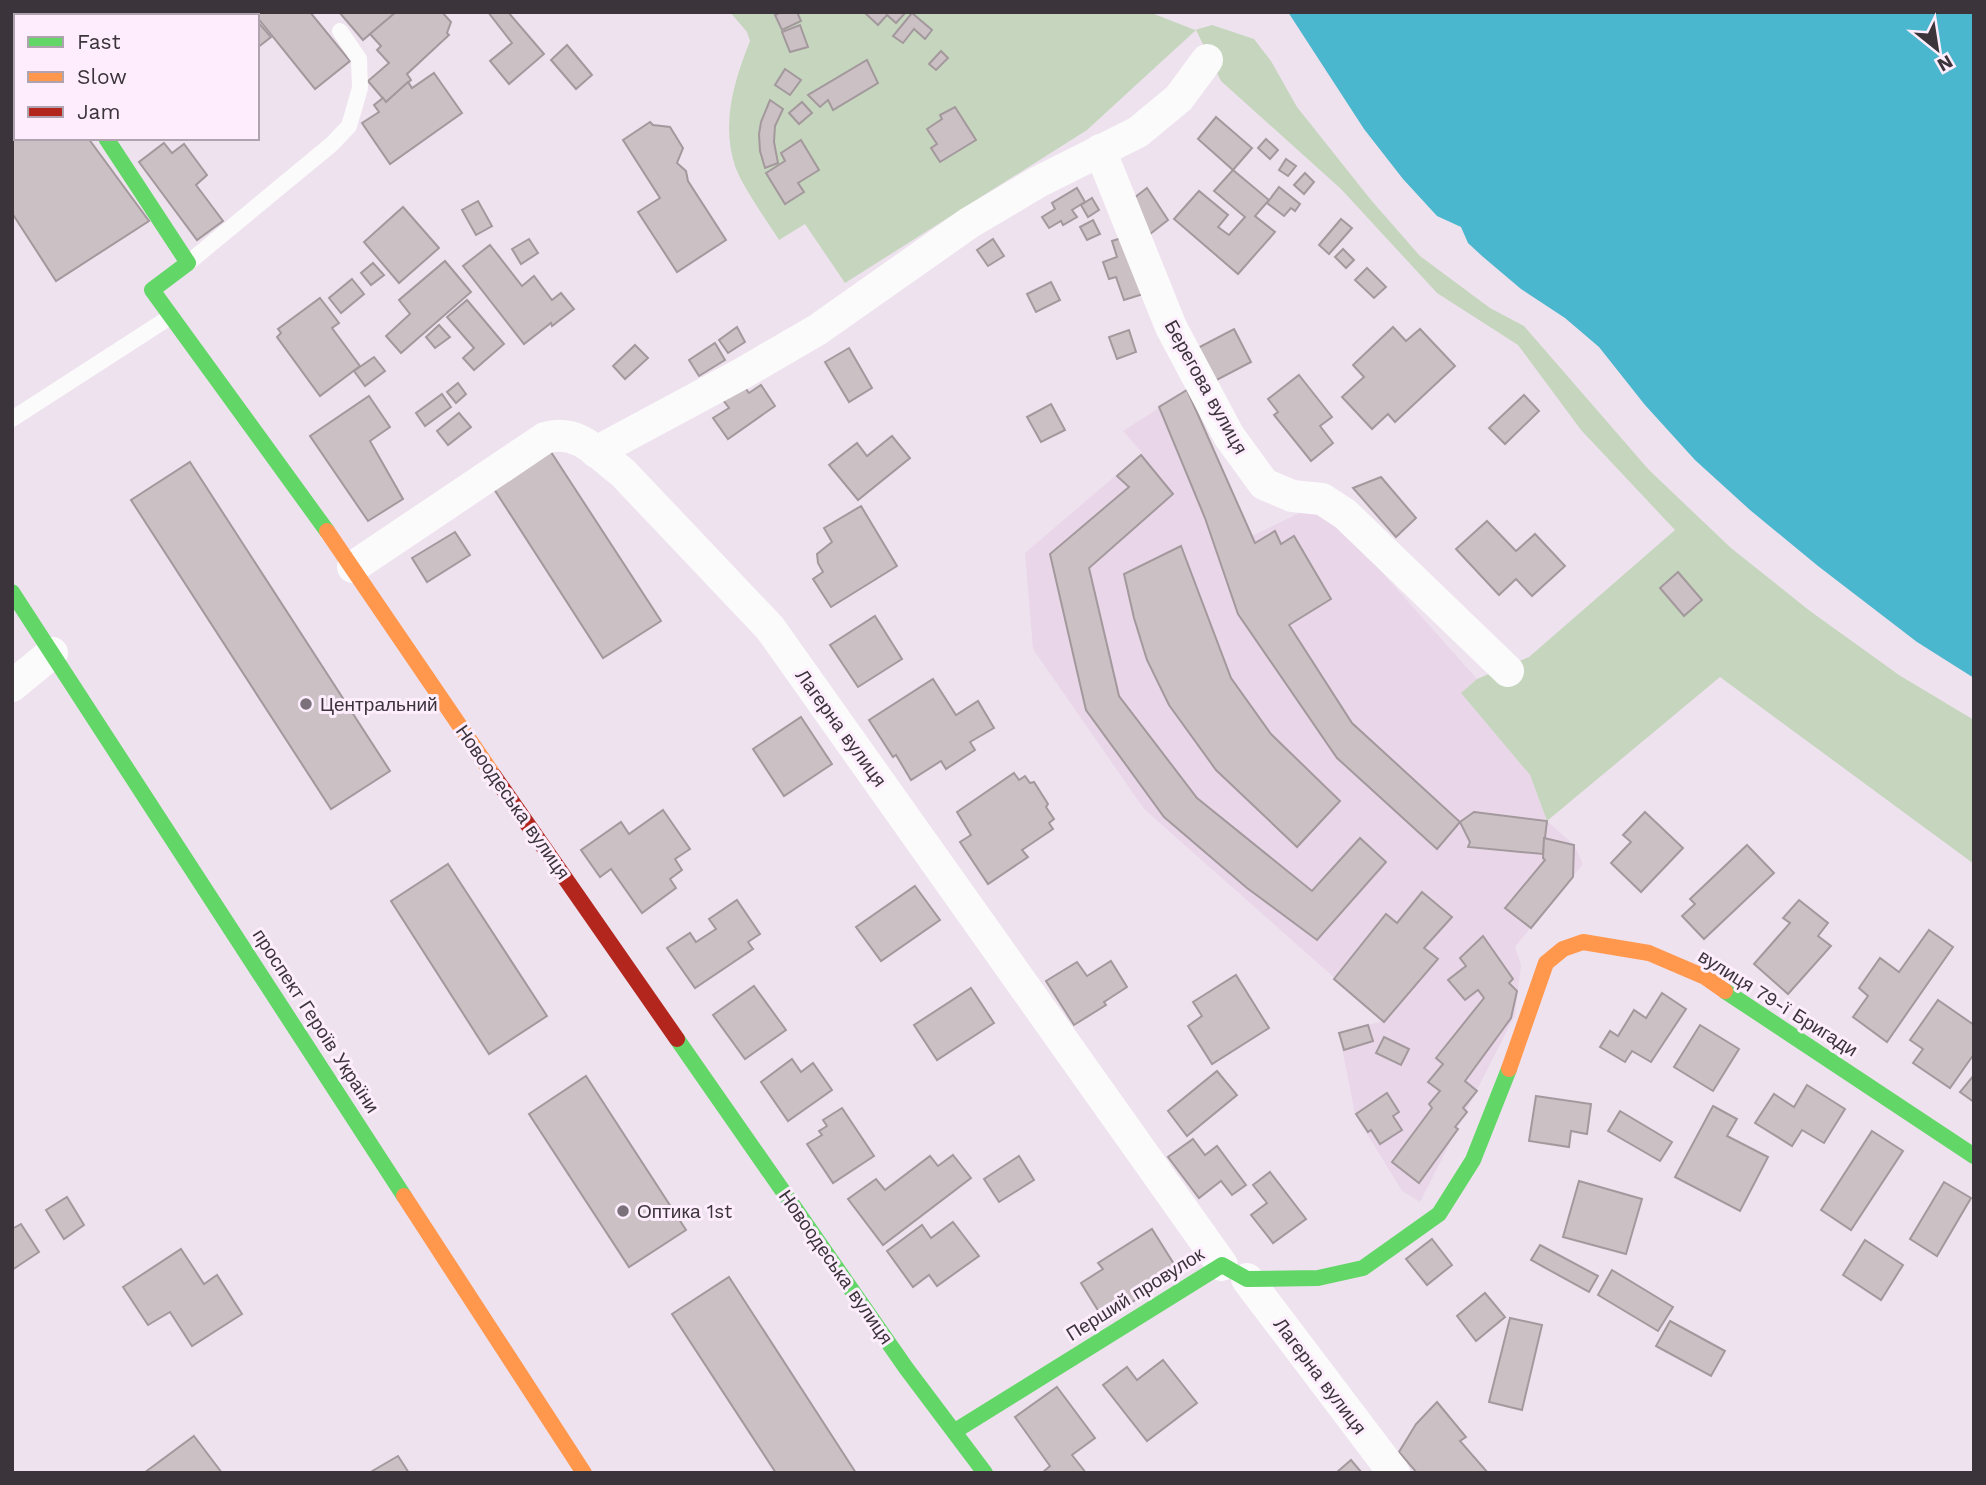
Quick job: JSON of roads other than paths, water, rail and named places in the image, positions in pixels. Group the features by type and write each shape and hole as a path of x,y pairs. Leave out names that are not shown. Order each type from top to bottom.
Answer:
{"main road":[{"path":"107,140 188,263"},
{"name":"Новоодеська вулиця","path":"188,263 152,290 353,567 514,805 898,1357 985,1473"},
{"name":"проспект Героїв України","path":"12,592 584,1473"},
{"name":"вулиця 79-ї Бригади","path":"1235,1272 1318,1278 1363,1268 1439,1214 1474,1160 1546,963 1563,949 1583,942 1649,953 1705,977 1974,1156"},
{"name":"Перший провулок","path":"956,1431 1235,1272"}],"street":[{"path":"596,452 817,330 969,223 1038,181 1138,132 1179,98 1207,60"},
{"name":"Берегова вулиця","path":"1100,150 1171,327 1229,436 1264,484 1292,496 1322,499 1345,514 1508,671"},
{"name":"Лагерна вулиця","path":"353,567 545,438 559,433 575,437 622,474 770,628 1235,1272 1394,1473"},
{"path":"12,686 52,653"}],"lane":[{"path":"188,263 332,145 349,126 359,88 359,59 340,32"},
{"path":"12,419 170,317"}],"water":[{"path":"1288,12 1974,12 1974,678 1917,642 1750,510 1695,460 1645,405 1599,347 1565,318 1521,289 1482,256 1468,243 1461,227 1437,216 1403,179 1364,129"}],"place":[{"name":"Центральний","path":"306,704"},
{"name":"Оптика 1st","path":"623,1211"}]}
